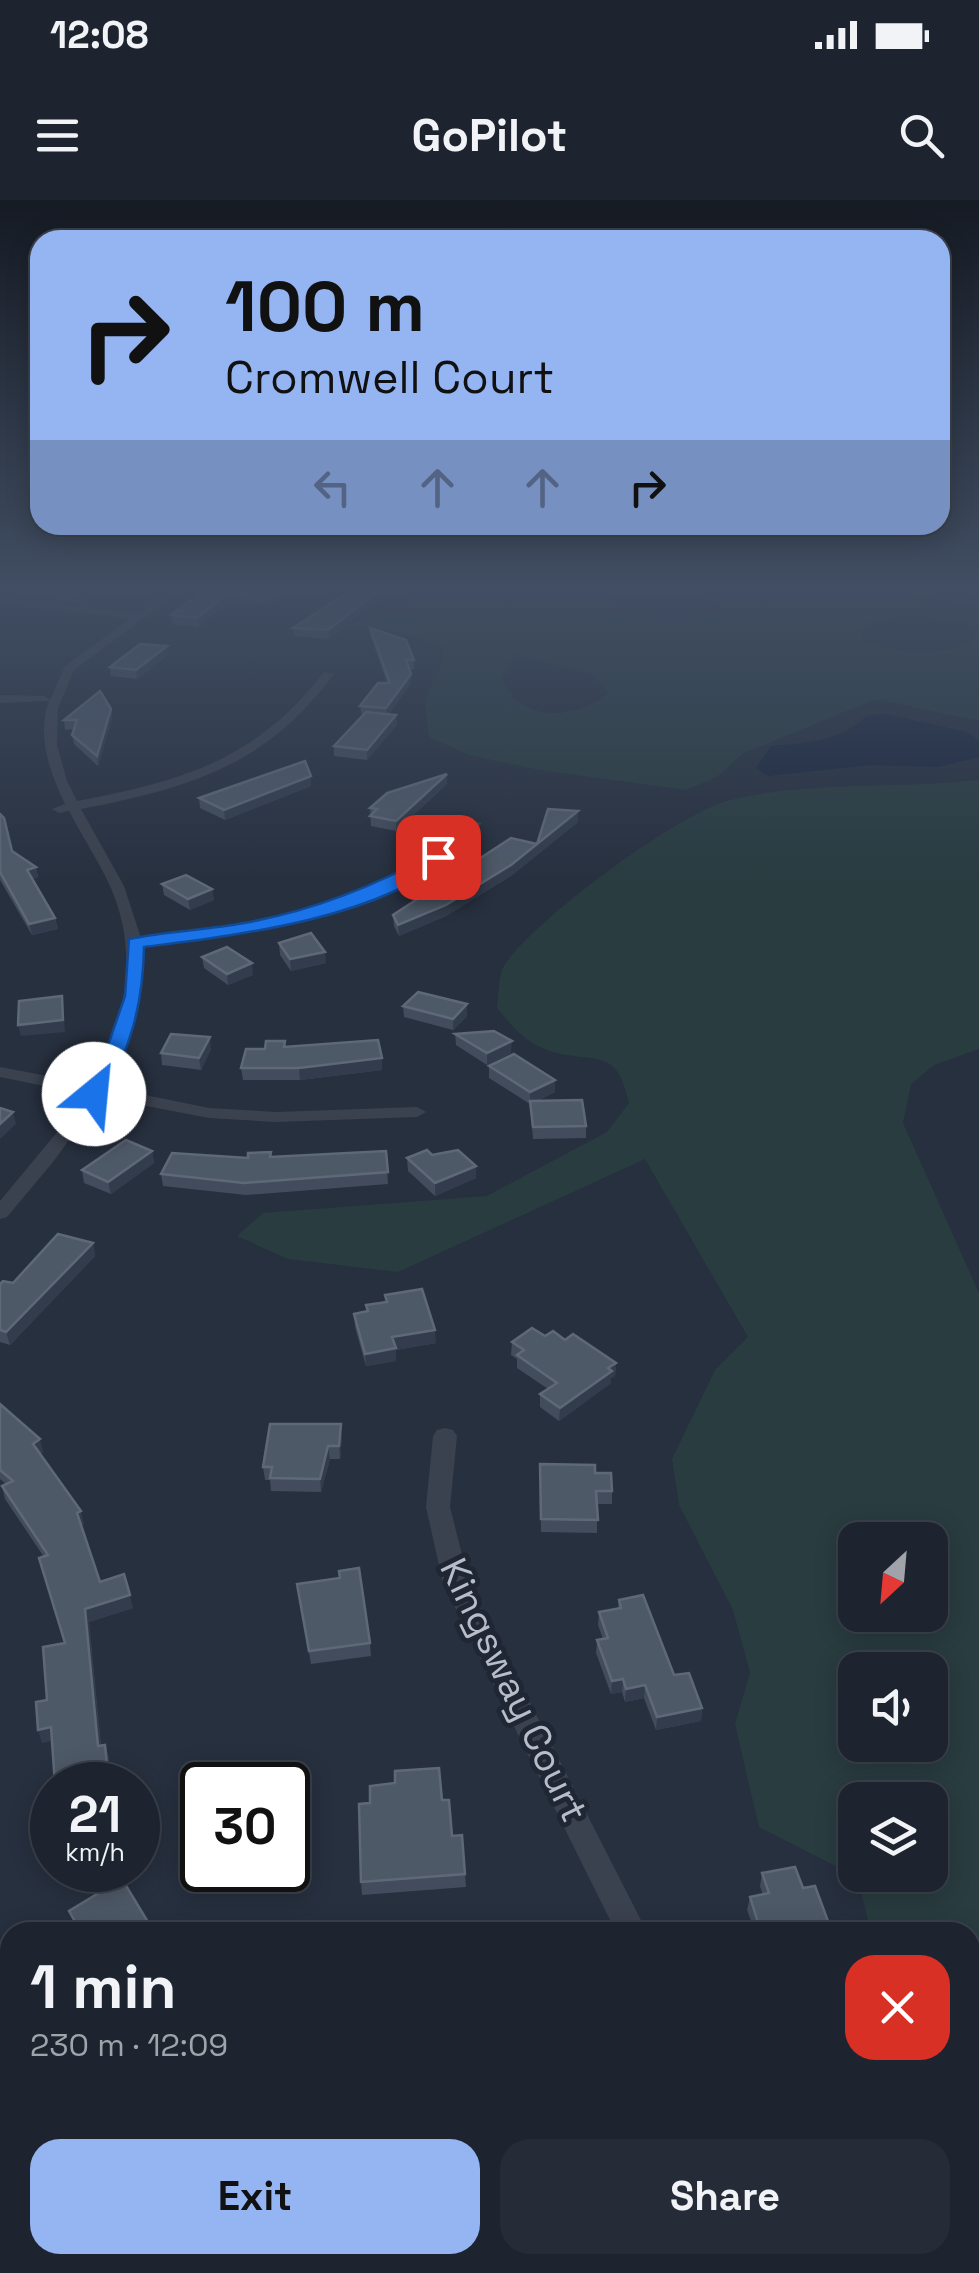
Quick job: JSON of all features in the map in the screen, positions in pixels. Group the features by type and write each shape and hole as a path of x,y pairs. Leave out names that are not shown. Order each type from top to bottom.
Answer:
{"street":[{"path":"34,720 53,689"},
{"path":"59,809 170,786 242,757 281,731 316,689"},
{"path":"0,700 44,700"},
{"path":"0,1213 94,1094 114,1057 134,996 135,943 126,913 44,786"},
{"path":"135,943 244,928 357,898 438,857 475,823"},
{"path":"0,1072 94,1094 209,1113 260,1116 416,1112"},
{"name":"Kingsway Court","path":"445,1436 438,1507 456,1582 627,1922"}],"green space":[{"path":"430,689 508,689 522,704 549,713 580,709 608,693 604,689 979,689 979,721 876,699 742,754 717,777 686,790 540,770 469,755 429,737 425,701"},
{"path":"979,780 979,1049 934,1065 911,1084 903,1123 979,1293 979,1922 868,1922 861,1892 948,1892 948,1782 838,1782 838,1867 759,1827 735,1724 750,1673 733,1610 679,1505 672,1459 715,1370 748,1337 645,1159 398,1272 288,1259 237,1236 263,1213 487,1196 607,1132 629,1103 618,1073 603,1061 536,1045 515,1029 497,1008 505,964 578,894 680,823 734,799 795,790"}],"water":[{"path":"885,714 967,732 979,741 979,757 939,767 871,765 768,776 756,768 771,746 822,739 847,731 866,716"}],"building":[{"path":"374,689 400,689 386,708 360,706"},
{"path":"100,691 111,709 97,756 72,735 77,720 64,720"},
{"path":"366,712 396,715 367,750 334,746"},
{"path":"305,761 311,776 224,810 199,798"},
{"path":"447,774 396,821 370,816 377,809 370,808 387,793"},
{"path":"548,809 578,811 511,865 446,905 398,925 393,915 511,838 537,844"},
{"path":"0,814 12,851 36,867 27,870 55,918 29,924 0,872"},
{"path":"186,875 212,889 188,899 162,884"},
{"path":"311,933 325,952 290,959 279,943"},
{"path":"227,947 252,963 227,974 202,957"},
{"path":"418,992 467,1004 453,1019 403,1006"},
{"path":"62,996 63,1020 18,1025 19,1001"},
{"path":"494,1031 512,1041 487,1053 455,1034"},
{"path":"171,1034 210,1037 199,1058 161,1053"},
{"path":"378,1040 382,1058 299,1068 241,1068 246,1049 265,1049 266,1041 285,1041 284,1047"},
{"path":"514,1054 555,1080 530,1092 489,1066"},
{"path":"582,1100 586,1126 533,1127 530,1101"},
{"path":"0,1108 13,1112 0,1124"},
{"path":"126,1140 152,1151 108,1182 82,1170"},
{"path":"427,1150 432,1155 458,1150 476,1166 435,1183 407,1158"},
{"path":"386,1151 388,1172 244,1183 161,1174 172,1153 248,1158 248,1153 271,1152 270,1157"},
{"path":"58,1234 93,1243 6,1332 0,1330 0,1284 13,1283"},
{"path":"422,1289 435,1330 392,1337 396,1348 365,1354 354,1314 368,1311 366,1305 387,1302 385,1295"},
{"path":"532,1328 545,1336 553,1331 565,1340 573,1334 616,1363 608,1368 612,1371 560,1408 540,1394 557,1383 517,1355 524,1350 512,1342"},
{"path":"0,1404 40,1439 33,1444 81,1511 77,1513 100,1582 124,1574 130,1595 85,1609 98,1746 105,1745 107,1762 53,1762 51,1727 38,1730 36,1702 47,1700 43,1647 65,1643 39,1558 48,1555 2,1486 13,1481 0,1470"},
{"path":"270,1424 341,1424 339,1446 328,1446 320,1479 270,1478 272,1467 263,1467"},
{"path":"540,1464 595,1465 595,1473 611,1473 612,1491 596,1491 598,1520 541,1519"},
{"path":"359,1568 370,1643 309,1651 297,1584 340,1578 339,1571"},
{"path":"643,1595 674,1675 689,1673 702,1708 657,1717 645,1685 626,1689 623,1679 612,1681 597,1640 608,1638 599,1612 621,1608 619,1600"},
{"path":"439,1768 442,1800 449,1800 452,1836 462,1835 465,1874 361,1882 359,1804 370,1803 370,1786 395,1783 395,1771"},
{"path":"795,1867 803,1888 815,1886 828,1922 758,1922 750,1897 769,1893 762,1873"},
{"path":"100,1892 130,1892 148,1922 75,1922 69,1911"}],"route":[{"path":"94,1094 114,1057 134,996 135,943 288,920 385,887 438,857"}]}
